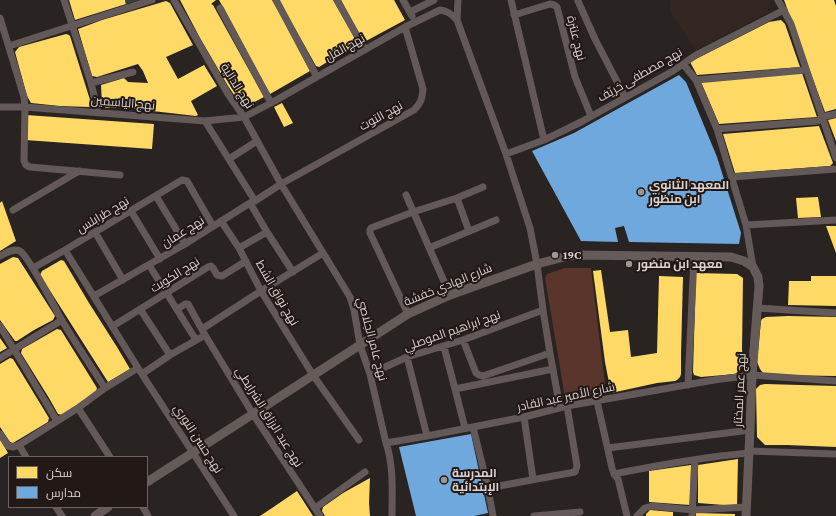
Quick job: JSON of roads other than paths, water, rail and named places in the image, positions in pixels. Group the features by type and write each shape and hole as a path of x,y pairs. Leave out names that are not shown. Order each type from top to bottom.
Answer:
{"street":[{"path":"64,0 91,83 98,112"},
{"path":"9,46 152,0"},
{"name":"نهج الدالية","path":"174,0 228,94 244,117 281,184"},
{"path":"276,0 317,77"},
{"path":"337,0 364,50"},
{"path":"403,0 416,22"},
{"path":"410,12 434,0"},
{"path":"458,0 457,20 506,154 530,228 553,369 564,407 577,466 575,472 488,488"},
{"path":"511,0 544,140"},
{"path":"778,0 791,24 836,158"},
{"path":"578,1 595,39 625,97"},
{"name":"نهج عنترة","path":"514,15 550,4 557,7 575,77 591,116"},
{"path":"220,8 271,103"},
{"name":"نهج الفل","path":"244,117 405,27 440,10 446,11 457,20"},
{"name":"نهج مصطفى خريّف","path":"506,154 544,140 591,116 673,71 696,55 784,10"},
{"path":"0,18 24,97 24,161 26,165 30,167 120,175"},
{"name":"نهج التوت","path":"281,184 414,110 420,104 423,88 405,27"},
{"path":"683,64 696,80 717,129 746,225 754,267"},
{"path":"696,80 806,70"},
{"path":"91,83 133,72"},
{"name":"نهج الياسمين","path":"0,107 25,107 205,121 244,117"},
{"path":"717,129 818,121 822,117 836,114"},
{"path":"205,121 229,159 253,202 267,232 293,272"},
{"path":"229,159 257,141"},
{"path":"732,177 836,169"},
{"path":"13,210 79,171"},
{"name":"نهج طرابلس","path":"33,268 182,180 187,180 213,226"},
{"name":"نهج عمان","path":"94,296 160,259 281,184"},
{"name":"نهج عامر الجلاصي","path":"281,184 350,297 354,310 360,345 370,374 389,451 392,478 392,516"},
{"path":"408,314 370,233 371,228 413,212 457,198 483,187"},
{"path":"406,195 450,295"},
{"path":"156,196 185,244"},
{"path":"457,198 469,231"},
{"path":"131,211 160,259"},
{"path":"429,248 496,220"},
{"path":"746,225 836,220"},
{"name":"نهج نواق الشط","path":"221,221 246,261 261,291 314,375 358,440"},
{"path":"96,232 123,280"},
{"path":"238,248 267,232"},
{"path":"0,256 7,252 18,250 22,253 33,268 62,320 105,388"},
{"name":"نهج حسن النوري","path":"65,250 140,371 234,516"},
{"path":"0,434 8,446 19,446 78,408 105,388 140,371 196,340 203,332 261,291 323,253"},
{"name":"شارع الهادي خفشة","path":"148,481 408,314 450,295 537,264 578,255 631,255 731,257 744,261 754,267"},
{"path":"688,384 694,257"},
{"name":"نهج الكويت","path":"113,326 208,267 211,266 217,275 222,276 246,261"},
{"path":"149,265 166,293 178,309 196,340"},
{"name":"نهج عمر المختار","path":"747,511 752,375 758,282 758,277 754,267"},
{"name":"نهج عبد الرزاق الشرايطي","path":"178,309 185,304 188,304 203,332 253,414 320,516"},
{"path":"757,308 836,313"},
{"path":"140,309 170,355"},
{"name":"نهج ابراهيم الموصلي","path":"370,374 407,357 444,347 543,310"},
{"path":"0,358 62,320"},
{"path":"0,326 57,421"},
{"path":"463,340 476,373 483,376 550,353"},
{"path":"444,347 465,428"},
{"path":"407,357 427,436"},
{"path":"455,389 553,369"},
{"name":"شارع الأمير عبد القادر","path":"386,443 524,417 564,407 688,384 752,375 836,381"},
{"path":"597,401 614,474 618,479 627,516"},
{"path":"78,408 109,456"},
{"path":"524,417 533,479"},
{"path":"473,427 488,488 493,516"},
{"path":"608,448 750,430"},
{"path":"19,446 25,456"},
{"path":"614,474 749,452 836,454"},
{"path":"692,513 695,460"},
{"path":"315,508 365,472"},
{"path":"637,516 645,508 652,506 692,513 747,511"},
{"path":"95,516 107,508"},
{"path":"534,516 548,516 580,512"}],"place":[{"name":"المعهد الثانوي ابن منظور","path":"641,192"},
{"name":"19C","path":"555,255"},
{"name":"معهد ابن منضور","path":"629,264"},
{"name":"المدرسة الإبتدائية","path":"444,480"}]}
